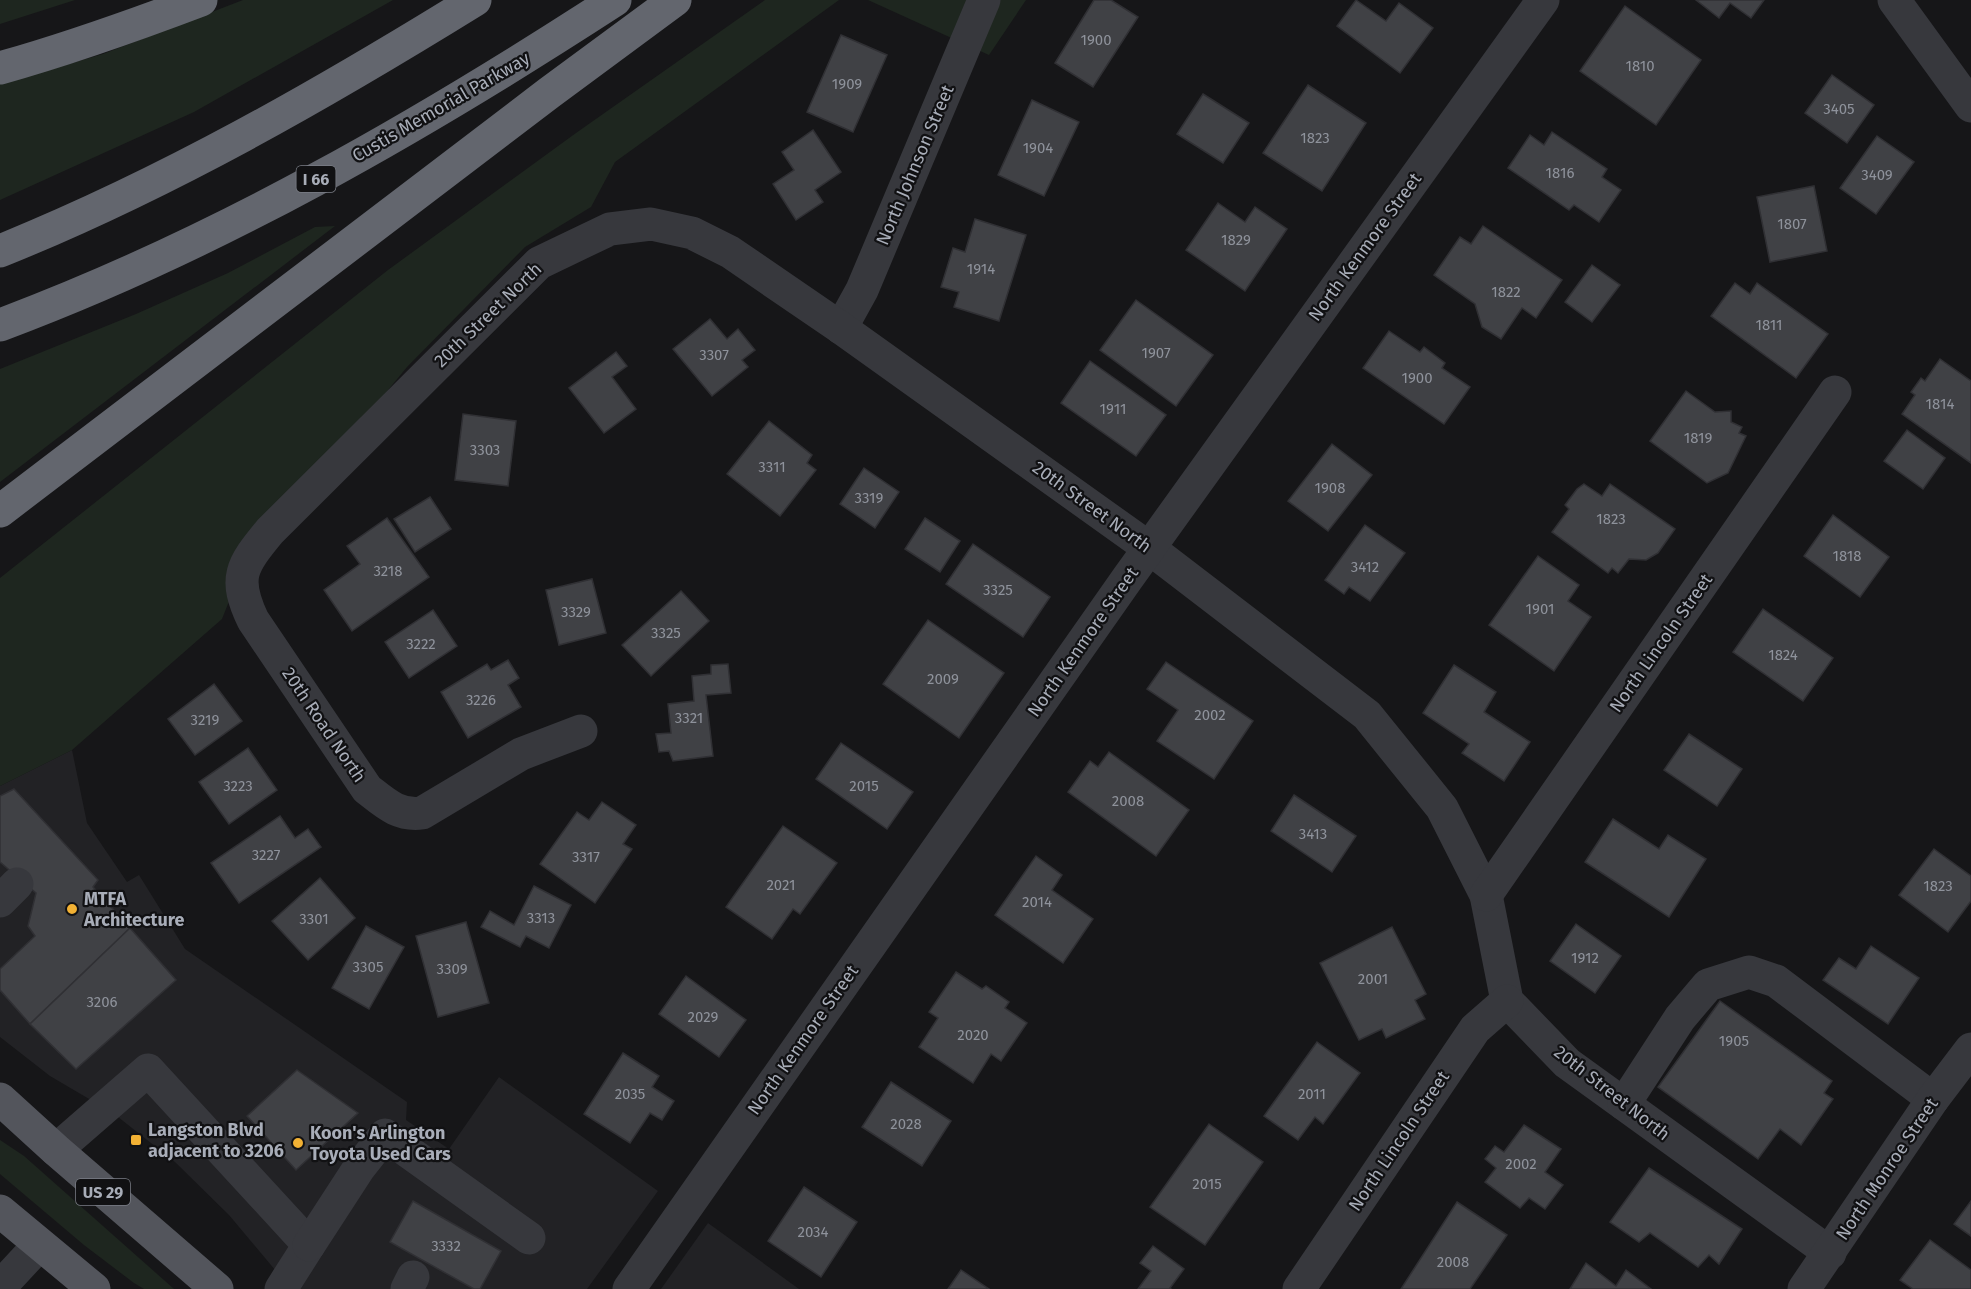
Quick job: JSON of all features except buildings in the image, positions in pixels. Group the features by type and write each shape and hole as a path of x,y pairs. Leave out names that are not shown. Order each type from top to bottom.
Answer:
{"highway":[{"path":"0,68 129,27 201,0"},
{"path":"0,251 68,224 241,136 330,87 475,0"},
{"name":"Custis Memorial Parkway","path":"0,325 122,275 291,192 467,93 615,0"},
{"path":"0,511 675,0"}],"main road":[{"name":"US 29","path":"0,1099 217,1289"},
{"path":"0,1211 94,1289"}],"street":[{"name":"North Johnson Street","path":"841,328 862,291 984,0"},
{"name":"North Kenmore Street","path":"629,1289 1149,548 1543,0"},
{"path":"1894,0 1971,106"},
{"name":"20th Street North","path":"242,575 245,565 270,531 539,263 610,229 651,224 692,233 730,252 841,328 1149,548 1367,715 1442,808 1486,895 1507,1001 1567,1063 1830,1253"},
{"name":"North Lincoln Street","path":"1486,895 1835,392"},
{"name":"20th Road North","path":"242,575 243,601 253,620 367,789 394,810 411,814 422,813 522,754 580,732"},
{"path":"1624,1104 1680,1018 1708,985 1749,972 1776,981 1933,1099"},
{"name":"North Lincoln Street","path":"1299,1289 1475,1029 1507,1001"},
{"name":"North Monroe Street","path":"1804,1289 1933,1099 1971,1049"},
{"path":"56,1150 147,1070 309,1245"},
{"path":"281,1289 359,1168 384,1135 529,1238"},
{"path":"0,1287 39,1245"}],"shaded area":[{"path":"0,0 75,0 0,24"},
{"path":"243,0 393,0 194,112 0,200 0,84 103,54"},
{"path":"765,0 839,0 615,162 591,207 525,247 407,367 243,566 222,619 72,750 0,786 0,578 388,270 576,133"},
{"path":"868,0 1026,0 989,55"},
{"path":"335,226 0,482 0,369 136,314 228,273 315,227"},
{"path":"72,750 87,823 127,882 139,875 185,949 407,1102 406,1120 449,1149 499,1077 658,1191 587,1289 291,1289 229,1215 175,1162 113,1113 50,1076 0,1037 0,786"},
{"path":"0,1140 24,1156 174,1289 144,1289 134,1283 84,1245 0,1174"},
{"path":"708,1223 799,1289 661,1289"}],"place":[{"name":"MTFA Architecture","path":"72,909"},
{"name":"Langston Blvd adjacent to 3206","path":"136,1140"},
{"name":"Koon's Arlington Toyota Used Cars","path":"298,1143"}]}
